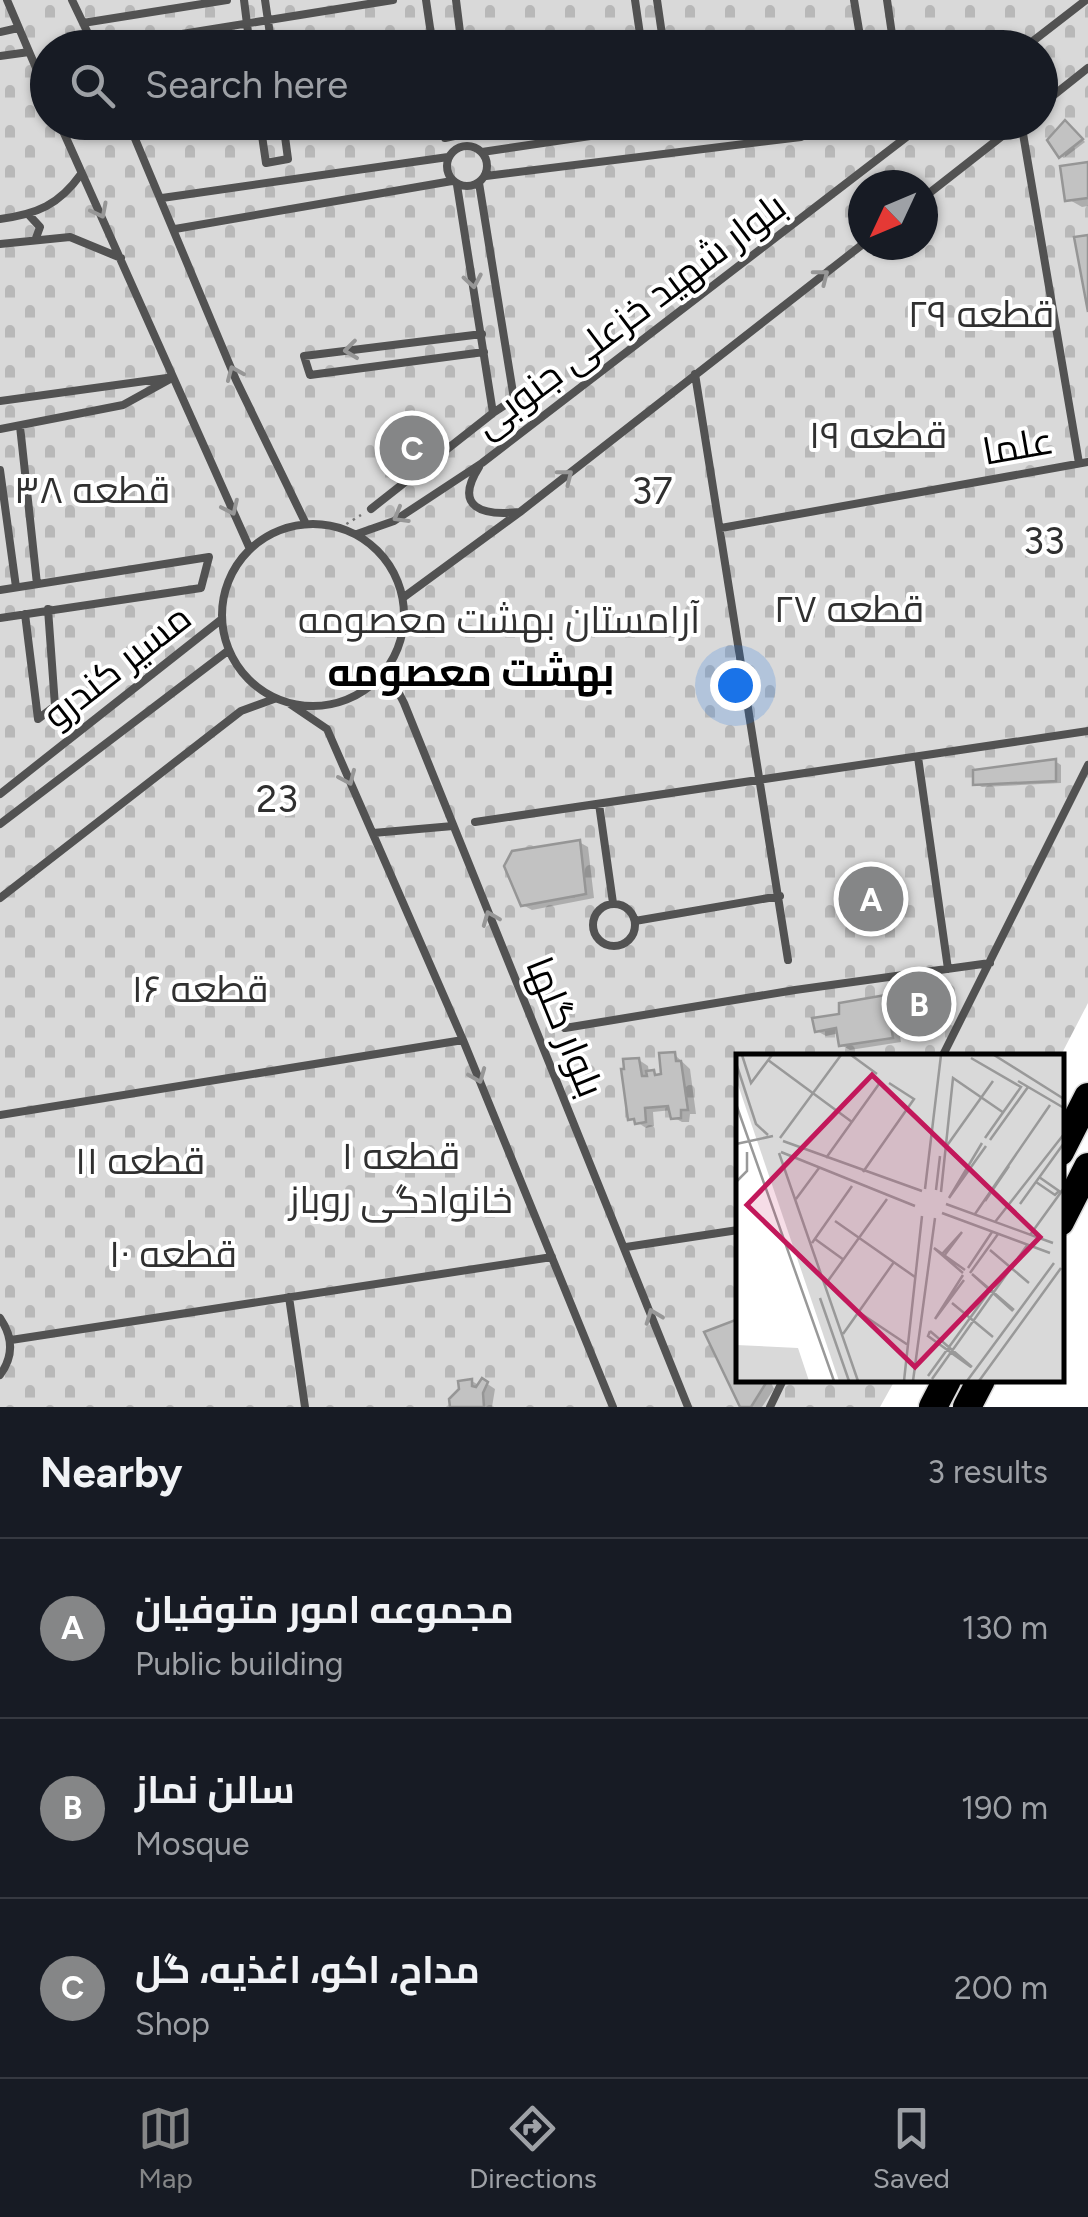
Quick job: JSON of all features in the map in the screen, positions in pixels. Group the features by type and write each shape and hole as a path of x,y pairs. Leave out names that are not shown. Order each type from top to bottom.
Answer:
{"highway":[{"path":"1063,1146 1088,1097"},
{"path":"1063,1216 1088,1168"},
{"path":"933,1407 946,1382"},
{"path":"967,1407 980,1382"}],"lane":[{"path":"0,56 29,52 6,0"},
{"path":"72,0 86,30"},
{"path":"83,23 226,0"},
{"path":"244,0 248,30"},
{"path":"266,0 269,30"},
{"path":"204,30 392,0"},
{"path":"426,0 430,30"},
{"path":"456,0 460,30"},
{"path":"635,0 639,30"},
{"path":"657,0 661,30"},
{"path":"854,0 859,30"},
{"path":"887,0 891,30"},
{"path":"1047,30 1086,0"},
{"path":"0,32 18,28"},
{"path":"1058,92 1088,68"},
{"path":"67,140 250,549"},
{"path":"136,140 236,380 306,524"},
{"path":"263,140 266,163 288,159 285,140"},
{"path":"482,152 563,140"},
{"path":"175,229 455,183 464,187 483,180 773,140"},
{"name":"بلوار شهید خزعلی جنوبی","path":"356,534 394,521 482,463 903,140"},
{"path":"938,186 998,140"},
{"path":"1024,140 1084,462"},
{"path":"162,198 448,156 458,148 471,146 482,152 488,163 483,180 514,399 371,509"},
{"path":"448,156 446,170 455,183 493,413"},
{"path":"0,219 30,215 59,201 81,174"},
{"path":"30,215 40,227 36,238"},
{"path":"0,244 70,238 121,258"},
{"path":"404,598 848,256"},
{"path":"482,334 304,356 310,375 484,352"},
{"path":"695,374 788,960"},
{"path":"0,402 172,378"},
{"path":"0,429 123,405 172,378"},
{"path":"20,426 36,584"},
{"name":"علما","path":"721,528 1084,462"},
{"path":"482,463 469,483 475,508 492,515 520,512"},
{"path":"0,470 16,587"},
{"path":"290,704 326,706 360,694 388,670 402,635 404,598 386,561 356,534 340,528 306,524 276,532 250,549 231,574 222,603 228,650 256,686 327,729 463,1040 613,1407"},
{"path":"0,590 209,557 202,588 0,618"},
{"path":"25,614 38,719 55,706 48,610"},
{"name":"مسیر کندرو","path":"0,794 222,618"},
{"path":"0,824 228,650"},
{"name":"بلوار گلها","path":"388,670 688,1407"},
{"path":"0,898 241,711 275,698"},
{"path":"475,822 1088,732"},
{"path":"918,756 948,969"},
{"path":"944,1054 1088,765"},
{"path":"0,785 13,784"},
{"path":"598,804 613,903"},
{"path":"373,833 452,826"},
{"path":"636,921 780,896"},
{"path":"613,903 628,909 636,921 633,935 623,944 603,944 594,933 593,919 601,907 613,903"},
{"path":"564,1028 990,963"},
{"path":"0,1115 463,1040"},
{"path":"626,1247 736,1230"},
{"path":"11,1340 552,1256"},
{"path":"289,1297 305,1407"},
{"path":"0,1318 11,1340 11,1354 0,1375"},
{"path":"770,1407 783,1382"}],"path":[{"path":"340,528 371,509"}],"green space":[{"name":"آرامستان بهشت معصومه","path":"0,0 1088,0 1088,1003 1062,1054 736,1054 736,1382 894,1382 880,1407 0,1407"}],"building":[{"path":"1065,120 1083,139 1059,158 1047,140 1058,140 1058,128"},
{"path":"1088,162 1088,198 1065,201 1060,166"},
{"path":"1088,235 1088,312 1074,237"},
{"path":"426,427 437,441 399,471 385,454"},
{"path":"1056,759 1056,781 973,785 973,770"},
{"path":"580,840 586,894 521,906 504,866 512,851"},
{"path":"886,995 893,1038 839,1046 836,1028 815,1032 812,1018 839,1014 839,1003"},
{"path":"675,1052 676,1061 681,1061 688,1110 681,1110 681,1118 671,1119 668,1106 645,1108 646,1122 635,1124 634,1119 628,1120 623,1059 639,1058 642,1076 654,1070 655,1075 661,1074 659,1053"},
{"path":"736,1320 736,1382 766,1383 751,1407 740,1407 704,1332"},
{"path":"482,1378 488,1382 483,1393 484,1407 450,1407 449,1399 459,1389 458,1381 472,1379 472,1386 476,1387"}],"place":[{"name":"مداح، اکو، اغذیه، گل","path":"412,448"},
{"name":"مجموعه امور متوفیان","path":"871,899"},
{"name":"سالن نماز","path":"919,1004"}],"district":[{"name":"بهشت معصومه","path":"471,672"}],"park label":[{"name":"قطعه ۲۹","path":"981,314"},
{"name":"قطعه ۱۹","path":"878,435"},
{"name":"قطعه ۳۸","path":"92,490"},
{"name":"37","path":"652,491"},
{"name":"33","path":"1044,541"},
{"name":"قطعه ۲۷","path":"849,609"},
{"name":"23","path":"277,799"},
{"name":"قطعه ۱۶","path":"200,989"},
{"name":"قطعه ۱۱","path":"140,1161"},
{"name":"قطعه ۱ خانوادگی روباز","path":"401,1178"},
{"name":"قطعه ۱۰","path":"173,1254"}]}
